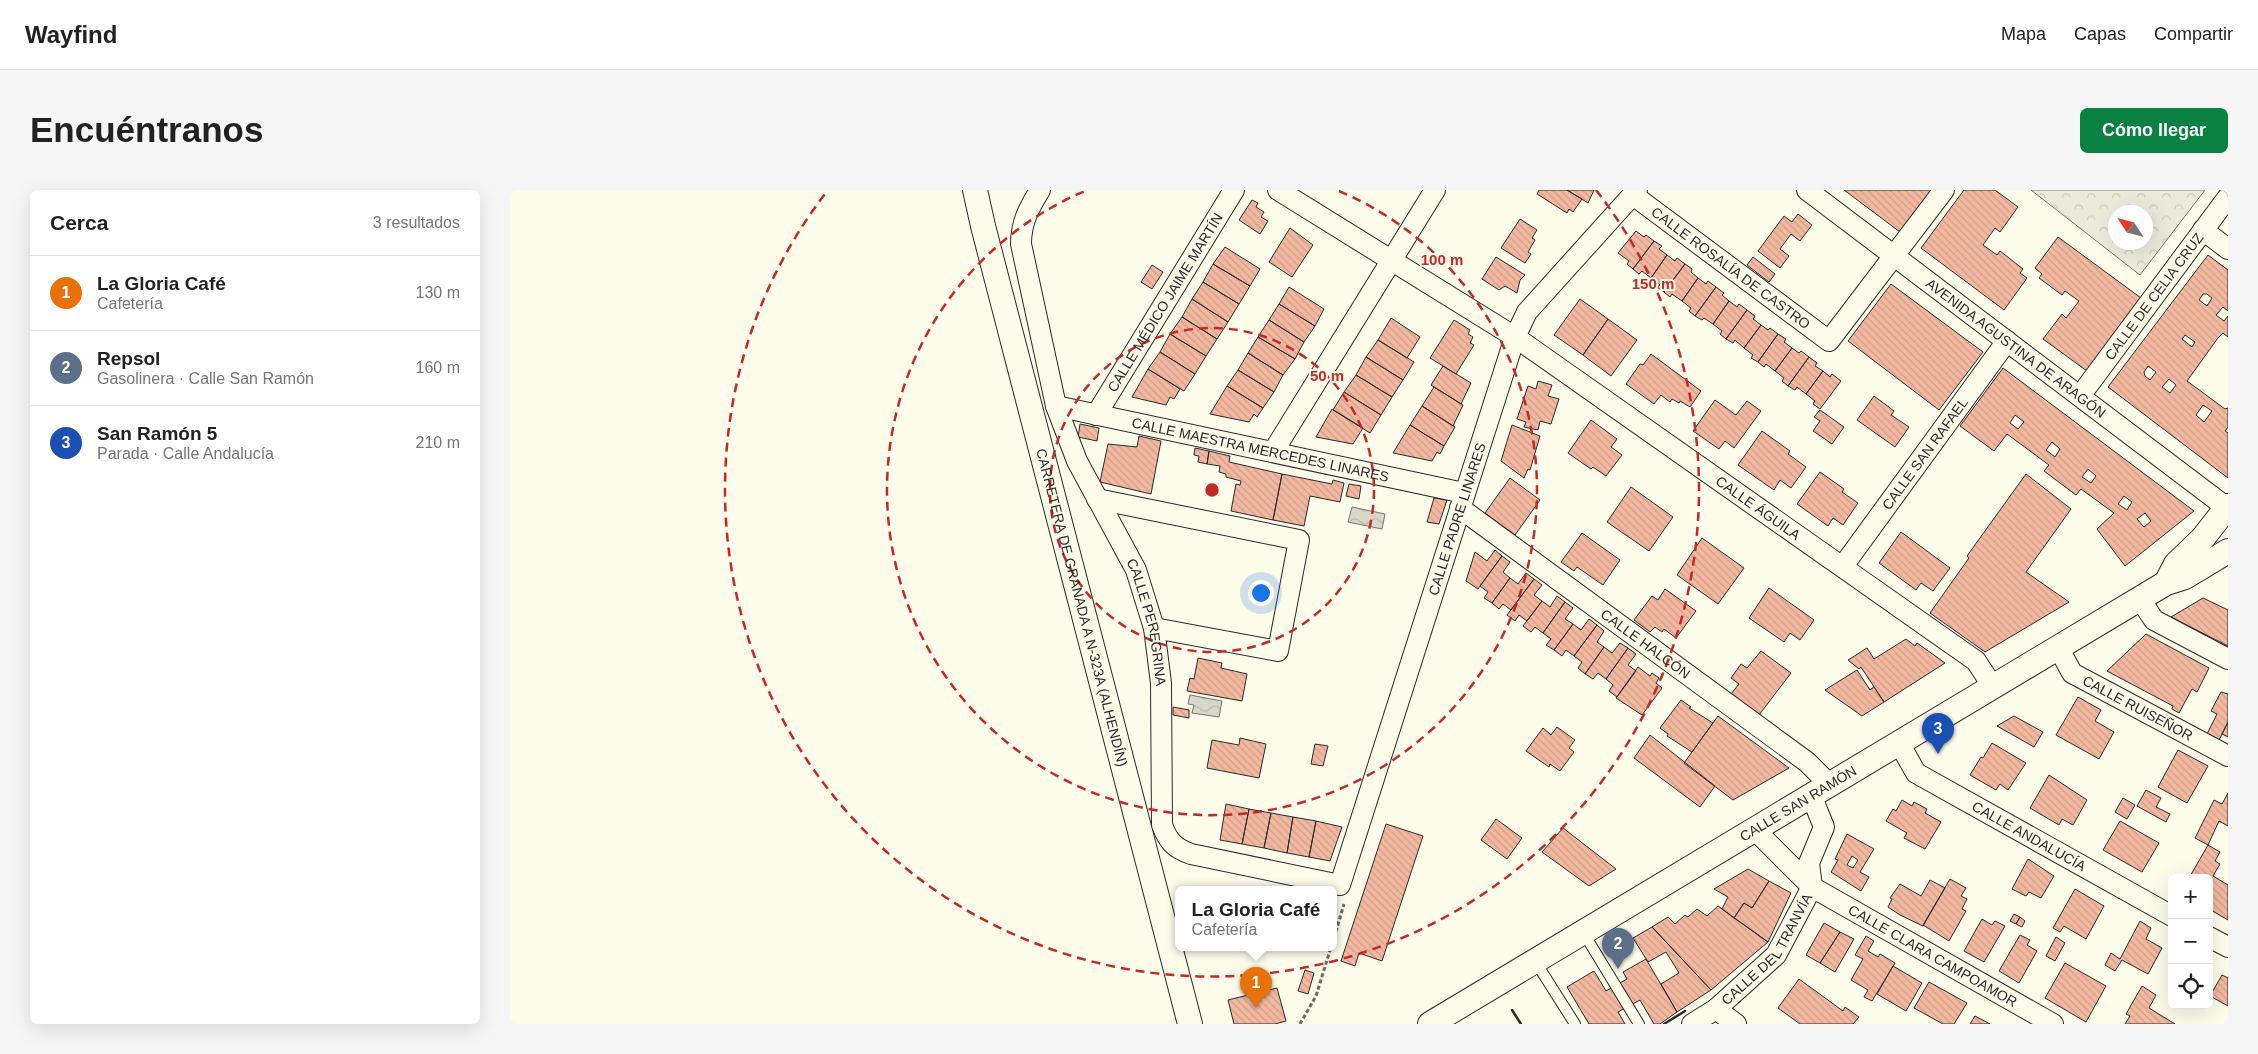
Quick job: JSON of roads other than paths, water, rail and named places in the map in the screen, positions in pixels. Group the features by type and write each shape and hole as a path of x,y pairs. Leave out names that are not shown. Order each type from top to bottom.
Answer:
{"street":[{"name":"CARRETERA DE GRANADA A N-323A (ALHENDÍN)","path":"975,190 1190,1024"},
{"name":"CALLE PEREGRINA","path":"1040,190 1025,215 1021,229 1021,244 1056,406 1077,461 1136,570 1154,628 1161,683 1162,825 1168,840 1178,849"},
{"name":"CALLE MÉDICO JAIME MARTÍN","path":"1096,414 1234,190"},
{"name":"CALLE ÁGUILA","path":"1278,190 1515,336 1976,661 1993,686"},
{"path":"1273,452 1435,190"},
{"name":"AVENIDA AGUSTINA DE ARAGÓN","path":"1808,190 2080,396 2225,517"},
{"path":"1895,256 1944,190"},
{"name":"CALLE ROSALÍA DE CASTRO","path":"1635,192 1829,342 1895,256"},
{"name":"CALLE PADRE LINARES","path":"1178,849 1191,854 1340,885 1515,336 1527,312 1635,192"},
{"name":"CALLE DE CELIA CRUZ","path":"2080,396 2228,197"},
{"path":"2203,230 2228,249"},
{"name":"CALLE SAN RAFAEL","path":"1843,566 2007,341"},
{"name":"CALLE MAESTRA MERCEDES LINARES","path":"1056,406 1273,452 1462,501"},
{"path":"1097,499 1299,540 1278,651 1154,628"},
{"name":"CALLE HALCÓN","path":"1462,501 1806,762 1820,790"},
{"name":"CALLE SAN RAMÓN","path":"2166,583 2176,564 2225,517"},
{"name":"CALLE SAN RAMÓN","path":"1430,1024 1582,931 2058,647 2166,583 2185,577 2228,551"},
{"path":"2140,599 2154,620 2228,659"},
{"name":"CALLE RUISEÑOR","path":"2058,647 2072,673 2228,756"},
{"name":"CALLE ANDALUCÍA","path":"1899,743 1916,773 2168,914"},
{"path":"1812,887 1809,863 1824,826 1820,790"},
{"name":"CALLE CLARA CAMPOAMOR","path":"1754,829 1812,887 2053,1024"},
{"name":"CALLE DEL TRANVÍA","path":"1692,1024 1716,1009 1776,955 1812,887"},
{"path":"2213,939 2228,947"},
{"path":"1716,1009 1736,1024"}],"lane":[{"path":"1582,931 1639,1024"},
{"path":"1535,961 1575,1024"}],"water":[{"path":"1352,507 1385,514 1382,529 1348,522"},
{"path":"1190,695 1222,701 1219,717 1192,713 1194,705 1188,704"}],"place":[{"name":"San Ramón 5","path":"1938,754"},
{"name":"Repsol","path":"1618,969"},
{"name":"La Gloria Café","path":"1256,1008"}]}
